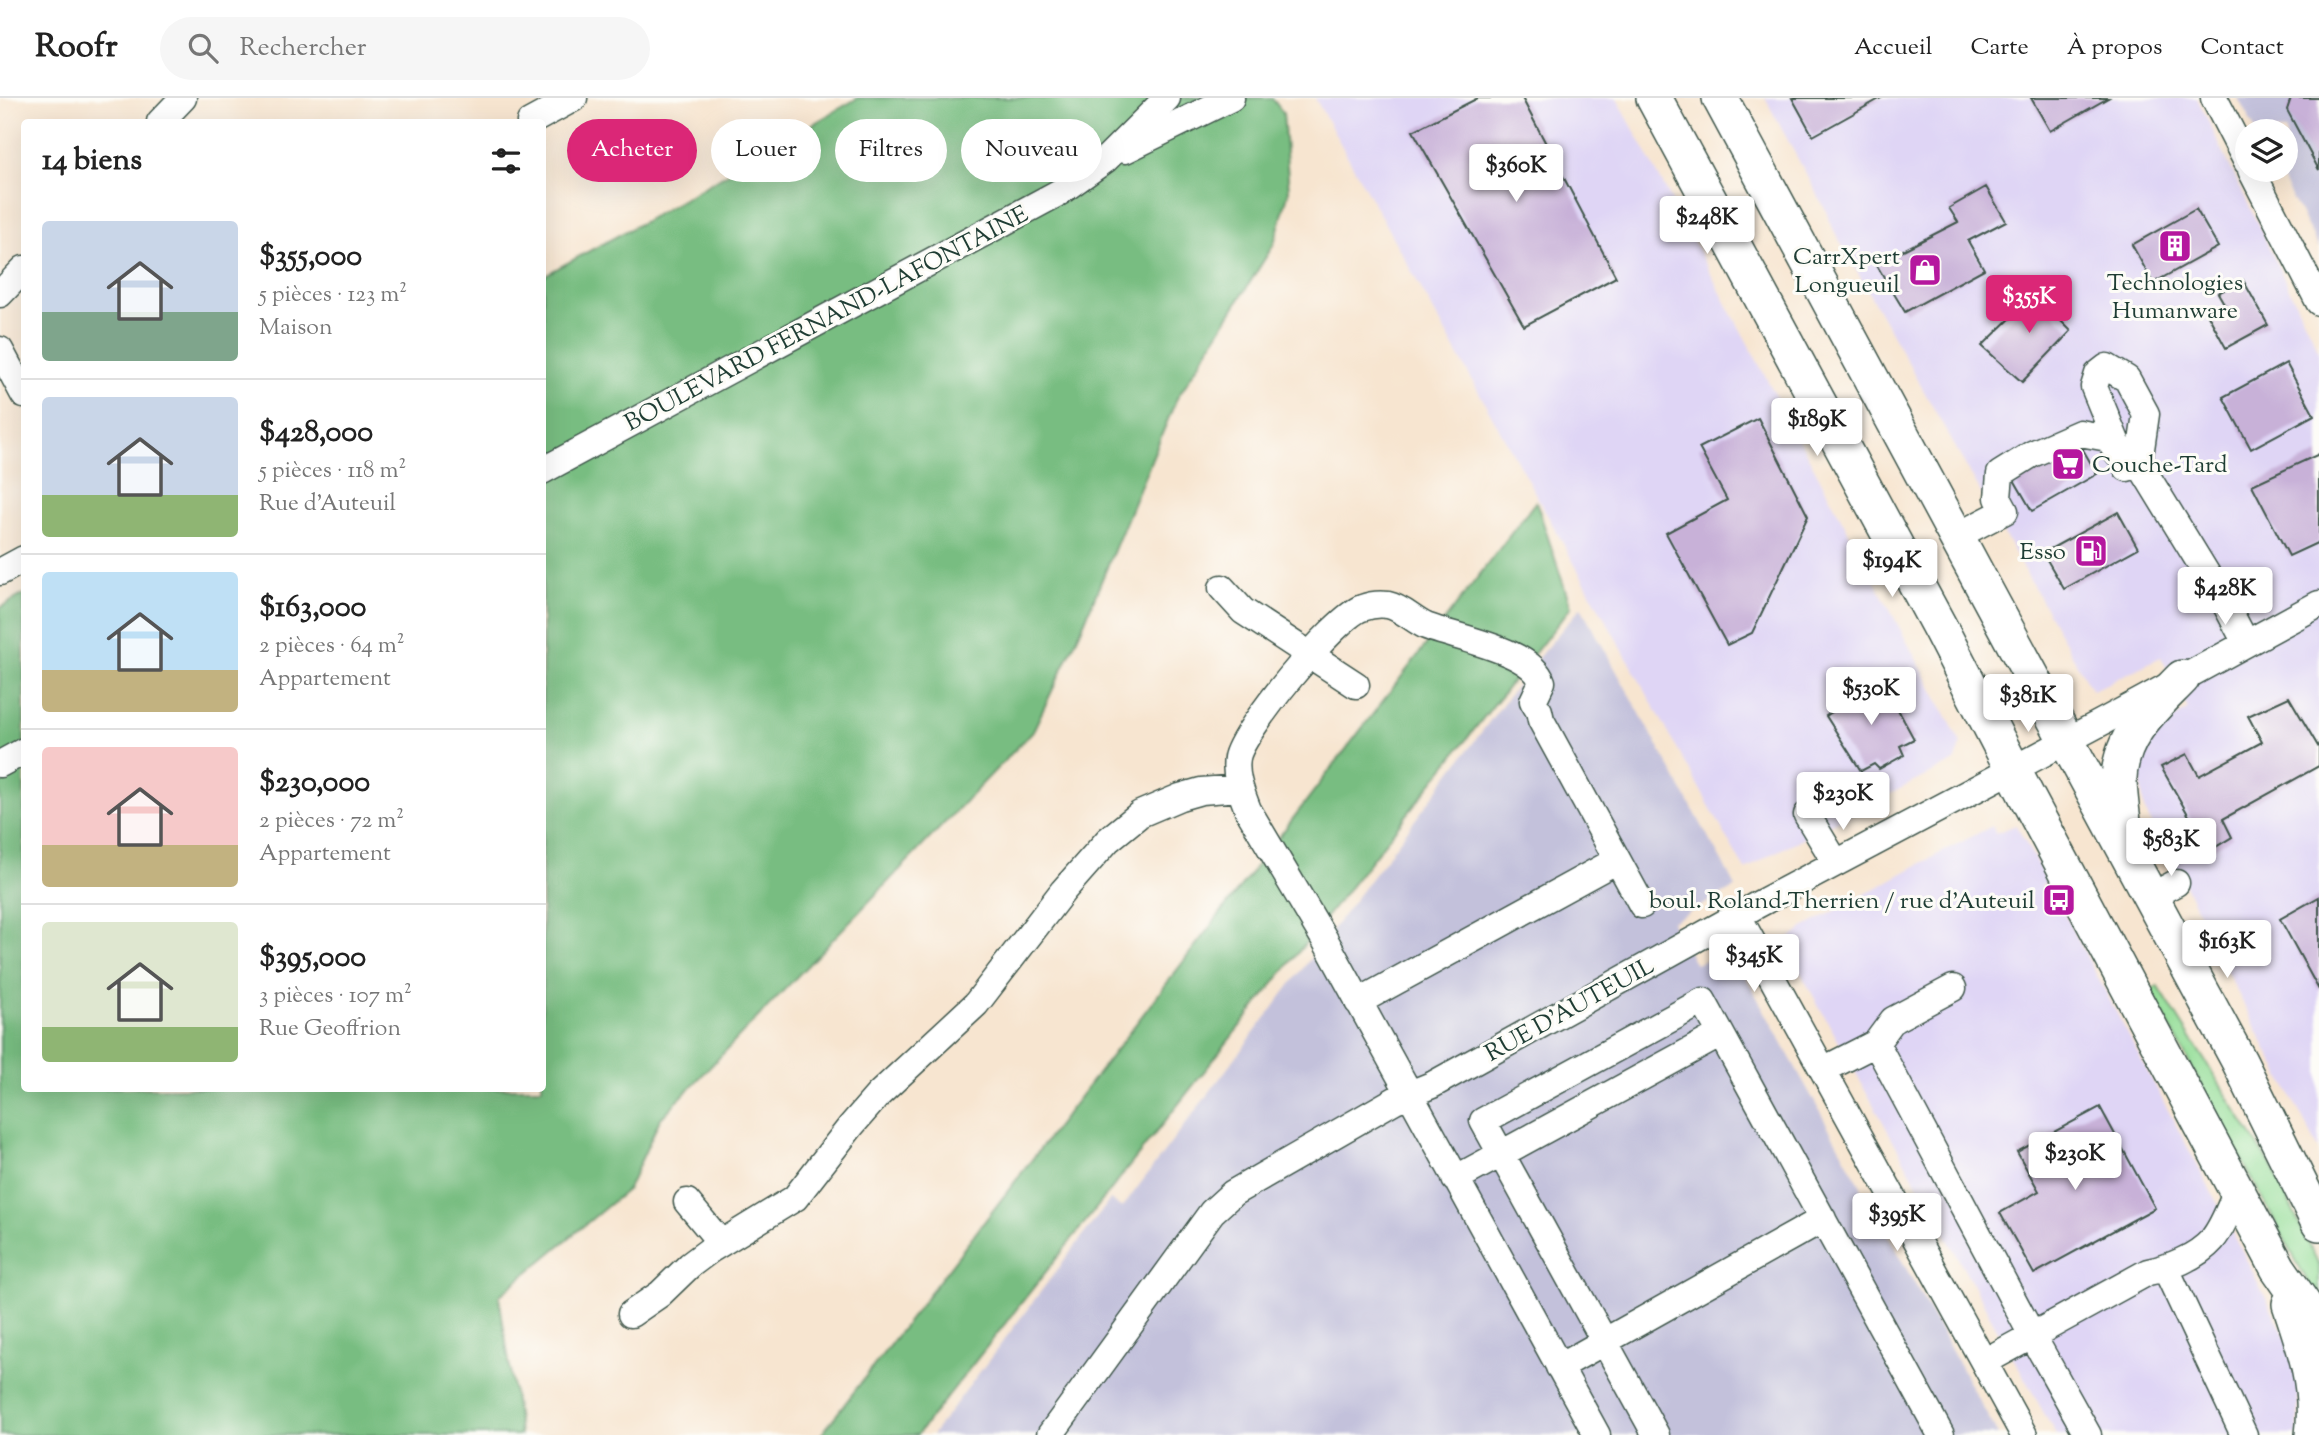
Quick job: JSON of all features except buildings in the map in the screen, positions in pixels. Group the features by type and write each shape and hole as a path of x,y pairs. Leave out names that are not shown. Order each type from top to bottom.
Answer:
{"main road":[{"path":"1654,98 1941,630 2012,769 2278,1268 2319,1327"},
{"path":"1720,98 2126,855 2163,890 2263,1106 2309,1191 2319,1223"},
{"path":"2126,855 2119,777 2126,747 2135,729 2182,678"},
{"path":"2278,1268 2315,1377 2318,1402 2313,1435"}],"street":[{"path":"163,119 183,98"},
{"path":"535,119 573,98"},
{"name":"BOULEVARD FERNAND-LAFONTAINE","path":"546,469 1078,181 1105,160 1167,98"},
{"name":"BOULEVARD FERNAND-LAFONTAINE","path":"1105,160 1231,98"},
{"path":"2214,98 2235,139"},
{"path":"2257,182 2319,302"},
{"path":"0,294 21,272"},
{"path":"0,350 21,389"},
{"path":"1955,537 2005,511 1998,498 2000,474 2032,454 2080,433 2108,438 2127,468 2094,387 2098,374 2107,367 2127,379 2146,414 2139,463 2246,643"},
{"path":"0,572 21,561"},
{"path":"1222,589 1243,611 1356,685"},
{"name":"RUE D'AUTEUIL","path":"1050,1435 1212,1212 1233,1193 1409,1094 1432,1085 1738,916 2319,604"},
{"path":"1597,1435 1325,940 1248,810 1236,768 1240,748 1309,653 1353,611 1363,607 1388,605 1424,625 1499,650 1532,665 1542,682 1533,701 1642,905"},
{"path":"0,764 21,753"},
{"path":"631,1314 660,1294 690,1265 721,1243 795,1198 878,1095 976,1004 1063,891 1108,840 1140,814 1180,797 1201,791 1240,788"},
{"path":"1807,815 1836,863"},
{"path":"1358,1002 1610,864 1619,863"},
{"path":"1738,916 2024,1435"},
{"path":"1823,1070 1876,1043 1893,1020 1954,988"},
{"path":"1656,1435 1483,1121 1703,1001 1941,1435"},
{"path":"1455,1179 1721,1034"},
{"path":"1876,1043 2088,1435"},
{"path":"1984,1362 2148,1272 2166,1269 2198,1251 2212,1240 2237,1191"},
{"path":"687,1202 721,1243"},
{"path":"1559,1367 1822,1219"},
{"path":"2166,1269 2244,1435"}],"shaded area":[{"path":"1315,98 1617,98 1961,743 1955,761 1745,870"},
{"path":"1765,98 2197,98 2235,177 2235,182 2238,182 2319,351 2319,1150 2144,809 2139,765 2155,733 2188,709 2161,657 2092,691 1833,229 1825,209"},
{"path":"2238,98 2319,98 2319,248 2283,182 2298,182 2298,119 2249,119"},
{"path":"1581,607 1736,887 1671,922 1672,924 1695,964 1716,957 1723,958 1736,964 1743,972 1998,1435 932,1435 1110,1200 1122,1208 1532,665"},
{"path":"2016,825 2047,882 2041,885 2056,912 2062,910 2282,1330 2298,1368 2298,1435 2056,1435 1788,950 1786,940 1802,929 1916,866 1992,826 1996,833"}],"green space":[{"path":"858,98 1272,98 1283,113 1289,191 1274,244 1176,400 1081,630 1033,731 660,1119 628,1189 499,1296 520,1435 0,1435 0,608 21,596 21,1092 546,1092 546,274 713,182 821,182 821,119"},
{"path":"1536,501 1571,607 917,1435 821,1435"},
{"path":"2158,986 2273,1169 2319,1265 2319,1303 2150,990"}],"place":[{"name":"Technologies Humanware","path":"2175,246"},
{"name":"CarrXpert Longueuil","path":"1925,270"},
{"name":"Couche-Tard","path":"2068,464"},
{"name":"Esso","path":"2091,551"},
{"name":"boul. Roland-Therrien / rue d'Auteuil","path":"2059,900"}]}
